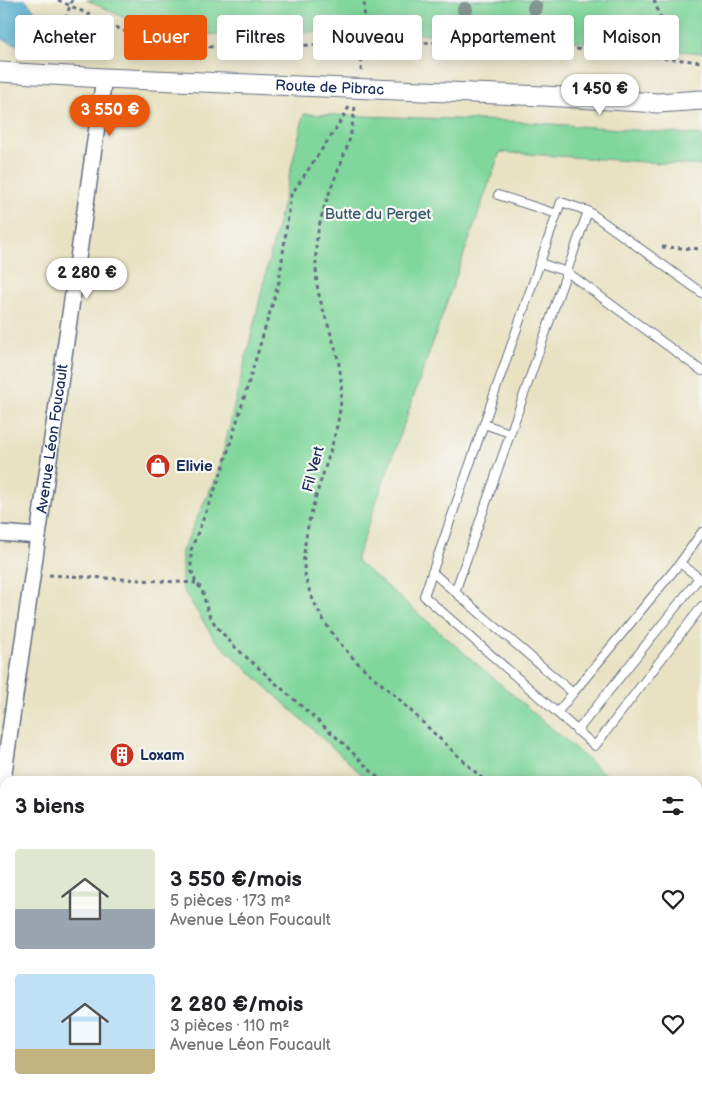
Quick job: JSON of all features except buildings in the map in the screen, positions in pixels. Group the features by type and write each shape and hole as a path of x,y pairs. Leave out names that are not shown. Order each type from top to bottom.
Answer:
{"street":[{"name":"Route de Pibrac","path":"0,72 525,95 658,103 702,100"},
{"name":"Avenue Léon Foucault","path":"3,776 104,78"},
{"name":"Route de Pibrac","path":"658,103 702,112"},
{"path":"0,533 38,536"}],"lane":[{"path":"498,195 557,214"},
{"path":"702,292 588,211 561,202 424,596 595,746 702,606"},
{"path":"455,592 588,211"},
{"path":"540,263 567,272 702,370"},
{"path":"484,424 510,434"},
{"path":"557,713 680,563 702,532"},
{"path":"577,731 701,579 680,563"},
{"path":"432,572 573,693"}],"path":[{"path":"58,0 136,37 172,46 313,45"},
{"path":"54,63 68,6 72,0"},
{"path":"364,0 365,15"},
{"path":"654,0 660,15"},
{"path":"422,43 500,41 702,62"},
{"path":"361,76 362,60"},
{"name":"Fil Vert","path":"196,583 191,569 191,550 222,471 279,282 291,195 335,130 347,108 350,105 356,104 349,140 321,217 315,255 319,294 335,342 341,377 341,399 337,422 309,525 304,556 306,579 314,605 356,661 480,776"},
{"path":"654,246 702,249"},
{"path":"33,572 196,583 202,589 208,613 235,647 344,744 376,776"}],"green space":[{"path":"87,0 702,0 702,53 679,51 679,15 584,15 584,42 574,41 574,15 432,15 432,34 422,34 422,15 313,15 313,32 303,32 303,15 217,15 217,34 207,35 207,15 124,15 124,18"},
{"name":"Butte du Perget","path":"304,114 511,121 702,135 702,166 500,152 356,560 607,776 364,776 215,640 182,588 182,551 219,470"}],"water":[{"path":"0,0 25,0 38,13 37,15 15,15 15,44 0,38"}],"place":[{"name":"Elivie","path":"158,466"},
{"name":"Loxam","path":"122,755"}]}
